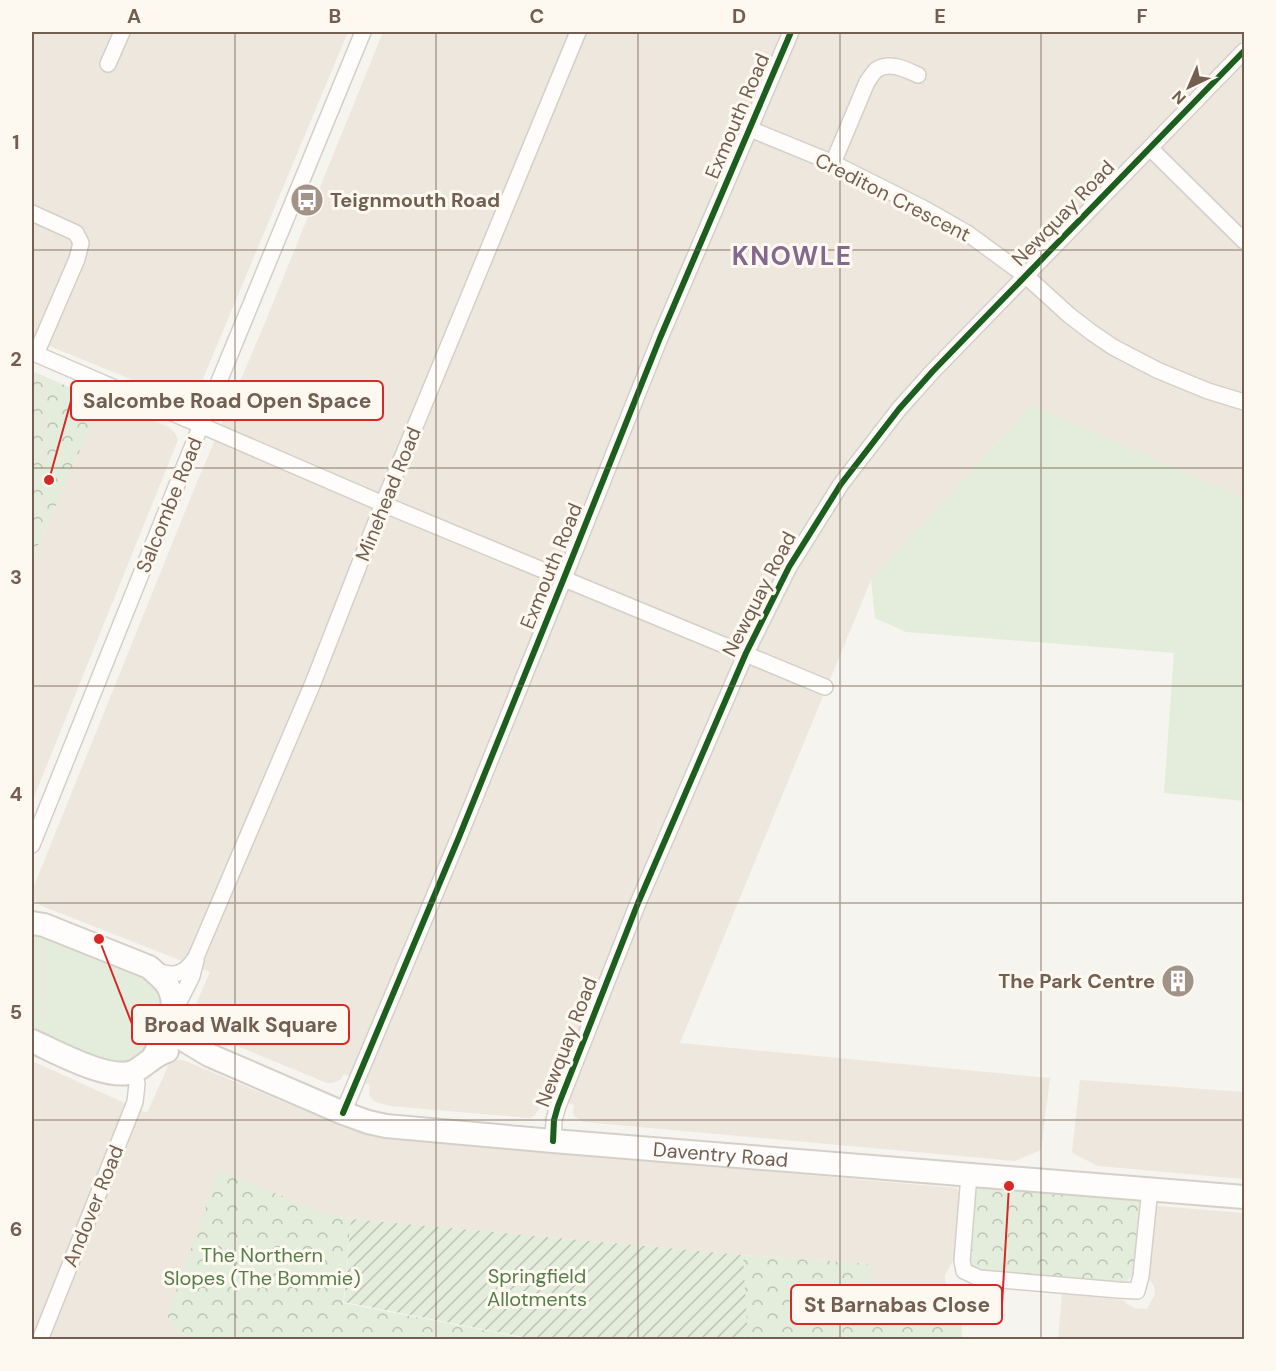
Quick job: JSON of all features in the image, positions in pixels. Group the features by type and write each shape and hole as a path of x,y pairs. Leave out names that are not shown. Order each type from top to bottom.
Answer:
{"street":[{"path":"108,64 122,32"},
{"name":"Salcombe Road","path":"32,845 201,425 363,32"},
{"name":"Minehead Road","path":"170,1020 192,976 196,957 313,682 383,504 578,32"},
{"name":"Exmouth Road","path":"343,1113 463,826 660,338 791,32"},
{"name":"Newquay Road","path":"554,1141 554,1120 566,1084 638,903 746,653 789,567 841,484 899,409 933,371 1245,51"},
{"path":"833,163 867,82 875,71 888,66 902,68 918,75"},
{"name":"Crediton Crescent","path":"750,129 833,163 925,209 967,233 1026,276 1069,315 1113,347 1208,391 1245,402"},
{"path":"1150,148 1245,241"},
{"path":"32,213 76,233 81,243 34,353 383,504 825,687"},
{"path":"36,921 165,974 178,974 189,967 196,957"},
{"path":"32,1041 98,1070 118,1074 134,1071 154,1056 170,1020 173,1000 168,987 149,967"},
{"name":"Daventry Road","path":"170,1020 180,1038 209,1055 343,1113 386,1126 1245,1197"},
{"name":"Daventry Road","path":"154,1056 174,1049 209,1055"},
{"name":"Andover Road","path":"42,1338 135,1102 137,1084 134,1071"},
{"path":"969,1175 962,1261 964,1271 979,1278 1118,1290 1137,1291 1141,1276 1150,1189"}],"shaded area":[{"path":"32,32 348,32 197,393 192,397 182,400 32,339"},
{"path":"383,32 1244,32 1244,498 1032,405 871,580 680,1043 1050,1078 1041,1150 1015,1161 584,1122 573,1114 574,1105 546,1094 535,1115 530,1118 391,1106 374,1101 370,1097 370,1085 344,1074 340,1080 327,1083 196,1029 189,1020 210,972 42,906 32,898 34,886 197,482 264,325"},
{"path":"102,401 169,427 178,440 32,802 32,559"},
{"path":"176,1060 183,1060 348,1129 387,1138 956,1188 962,1195 955,1257 945,1275 945,1281 951,1289 935,1303 871,1296 870,1264 743,1255 351,1219 318,1211 167,1316 185,1339 32,1340 32,1061 147,1113 169,1064"},
{"path":"1080,1080 1244,1092 1244,1179 1098,1166 1076,1155 1072,1152"},
{"path":"1155,1207 1244,1213 1244,1339 1058,1340 1062,1294 1123,1300 1135,1308 1147,1309 1155,1294 1154,1286 1149,1279 1148,1261"}],"green space":[{"path":"32,371 102,401 32,559"},
{"path":"1032,405 1244,498 1244,801 1164,793 1174,653 906,632 875,618 871,580"},
{"path":"32,934 60,941 128,968 151,982 162,1008 159,1024 143,1052 130,1059 106,1062 32,1031"},
{"name":"The Northern Slopes (The Bommie)","path":"219,1170 318,1211 351,1219 343,1303 529,1339 185,1339 167,1316"},
{"path":"977,1186 1140,1199 1134,1274 1127,1281 1117,1284 967,1270"},
{"name":"Springfield Allotments","path":"351,1219 743,1255 748,1339 533,1339 344,1302"},
{"path":"743,1255 871,1264 871,1296 961,1306 962,1339 745,1339"}],"cycle path":[{"path":"343,1113 459,837 660,338 791,32"},
{"path":"553,1141 554,1120 558,1106 638,903 746,653 789,567 841,484 899,409 933,371 1244,51"}],"place":[{"name":"Teignmouth Road","path":"307,200"},
{"name":"Salcombe Road Open Space","path":"49,480"},
{"name":"Broad Walk Square","path":"99,939"},
{"name":"The Park Centre","path":"1178,981"},
{"name":"St Barnabas Close","path":"1009,1186"}],"district":[{"name":"KNOWLE","path":"792,256"}]}
